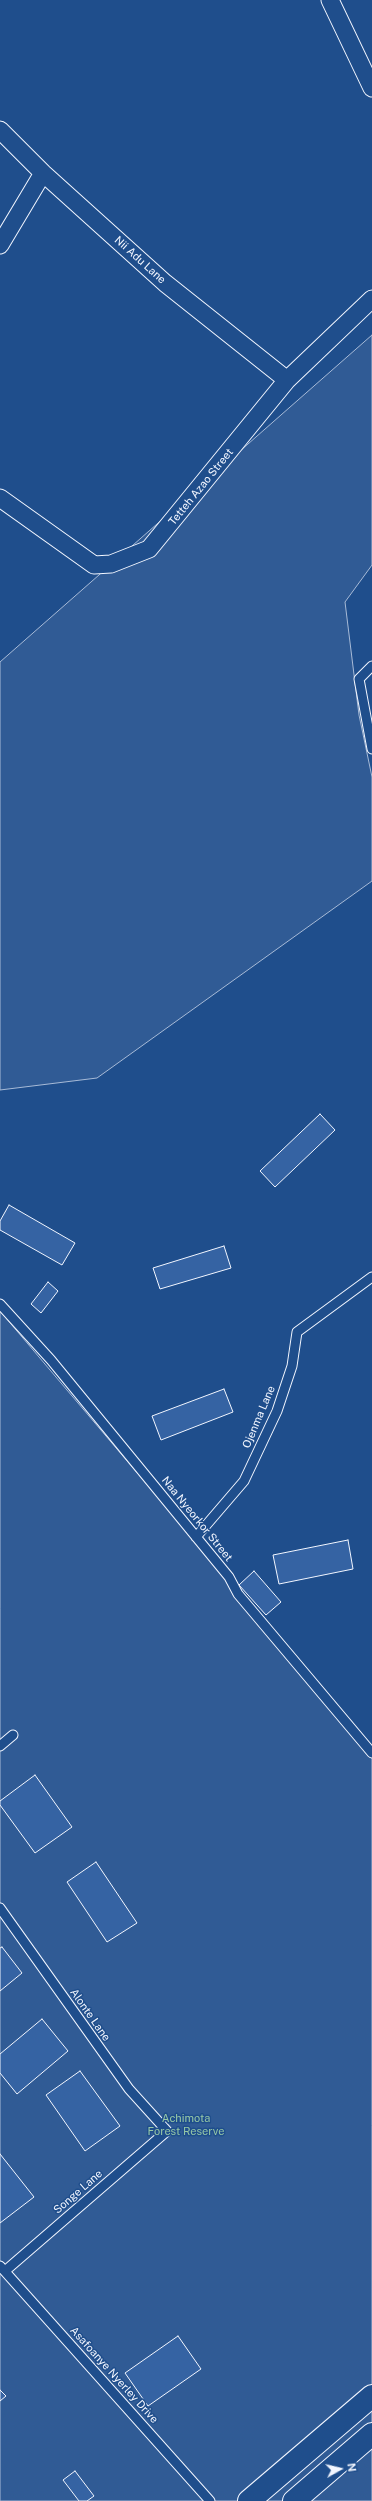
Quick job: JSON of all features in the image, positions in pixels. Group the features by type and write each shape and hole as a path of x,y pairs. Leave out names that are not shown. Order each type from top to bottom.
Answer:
{"main road":[{"path":"249,2501 372,2396"},
{"path":"294,2501 372,2434"}],"street":[{"path":"330,0 372,88"},
{"name":"Nii Adu Lane","path":"0,130 43,173 165,283 287,380"},
{"path":"0,245 43,173"},
{"name":"Tetteh Azao Street","path":"0,498 88,562 101,566 149,549 287,380 372,299"}],"lane":[{"path":"372,666 360,679 372,749"},
{"name":"Ojenma Lane","path":"196,1537 244,1482 278,1411 292,1366 297,1332 372,1277"},
{"name":"Naa Nyeorkor Street","path":"0,1304 51,1360 229,1577 238,1594 372,1753"},
{"path":"0,1746 13,1735"},
{"name":"Alonte Lane","path":"0,1908 129,2089 167,2131"},
{"name":"Songe Lane","path":"2,2268 167,2131"},
{"name":"Asafoanye Nyerley Drive","path":"2,2268 210,2501"}],"green space":[{"path":"372,335 372,565 345,602 359,715 372,777 372,881 97,1078 0,1090 0,662"},
{"name":"Achimota Forest Reserve","path":"0,1311 372,1750 372,2501 0,2501"}],"building":[{"path":"320,1114 335,1130 275,1187 260,1171"},
{"path":"9,1205 75,1243 62,1265 0,1230 0,1221"},
{"path":"224,1246 231,1268 160,1289 153,1268"},
{"path":"48,1282 58,1291 41,1313 31,1304"},
{"path":"224,1389 233,1412 161,1440 152,1416"},
{"path":"348,1540 353,1569 279,1584 273,1555"},
{"path":"254,1571 281,1602 266,1615 239,1585"},
{"path":"35,1775 72,1827 35,1853 0,1805 0,1801"},
{"path":"96,1862 137,1923 107,1942 67,1882"},
{"path":"2,1947 22,1973 0,1991 0,1948"},
{"path":"42,2019 68,2051 17,2094 0,2073 0,2054"},
{"path":"80,2071 120,2126 85,2151 46,2095"},
{"path":"0,2154 34,2197 0,2223"},
{"path":"178,2336 201,2369 148,2406 125,2373"},
{"path":"0,2390 6,2396 0,2401"},
{"path":"75,2471 94,2496 87,2501 79,2501 63,2480"}]}
